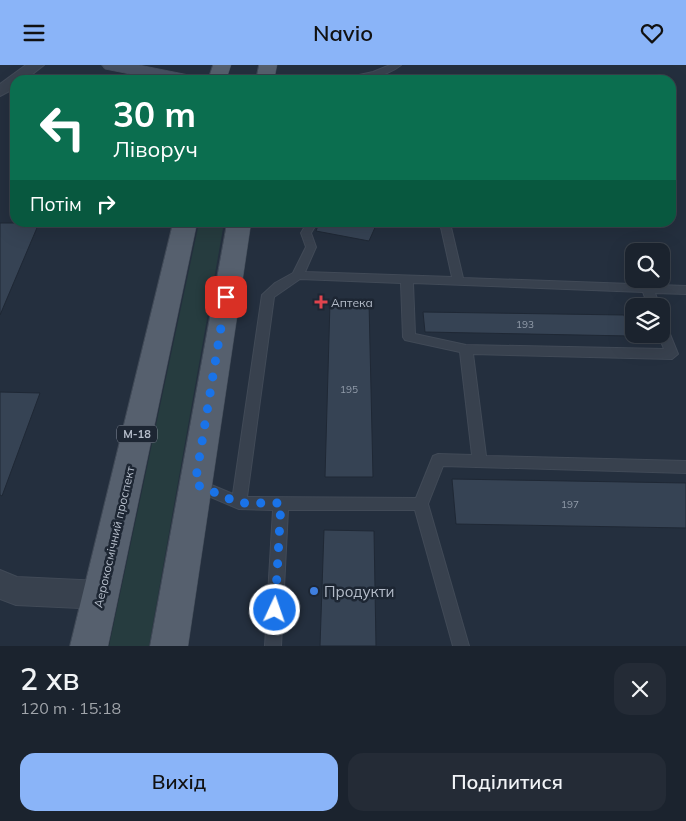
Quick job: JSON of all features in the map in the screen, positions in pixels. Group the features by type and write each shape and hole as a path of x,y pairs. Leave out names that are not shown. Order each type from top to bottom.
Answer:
{"main road":[{"path":"111,65 162,75"},
{"name":"Аерокосмічний проспект","path":"90,646 184,227"},
{"path":"169,646 238,227"}],"street":[{"path":"22,75 36,65"},
{"path":"0,585 16,591 101,595"}],"lane":[{"path":"369,75 397,65"},
{"path":"298,275 311,247 306,233 310,227"},
{"path":"445,227 458,280"},
{"path":"239,503 268,295 298,275 625,287"},
{"path":"407,278 410,337 466,349 672,354 668,343"},
{"path":"651,298 647,288 686,290"},
{"path":"466,349 480,461"},
{"path":"462,646 421,504 438,460 686,467"},
{"path":"195,484 239,503 421,504"},
{"path":"273,646 281,503"}],"green space":[{"path":"198,227 223,227 149,646 109,646"}],"building":[{"path":"0,223 10,223 10,227 37,227 0,315"},
{"path":"318,227 375,227 369,241 316,231"},
{"path":"330,302 369,302 373,477 325,477"},
{"path":"423,312 624,315 625,318 625,336 425,332"},
{"path":"0,392 40,393 2,496 0,495"},
{"path":"452,479 686,483 686,528 456,524"},
{"path":"324,530 374,531 376,646 320,646"}],"place":[{"name":"Аптека","path":"321,302"},
{"name":"Продукти","path":"314,591"}],"route":[{"path":"226,297 195,484 239,503 281,503 275,610"}]}
